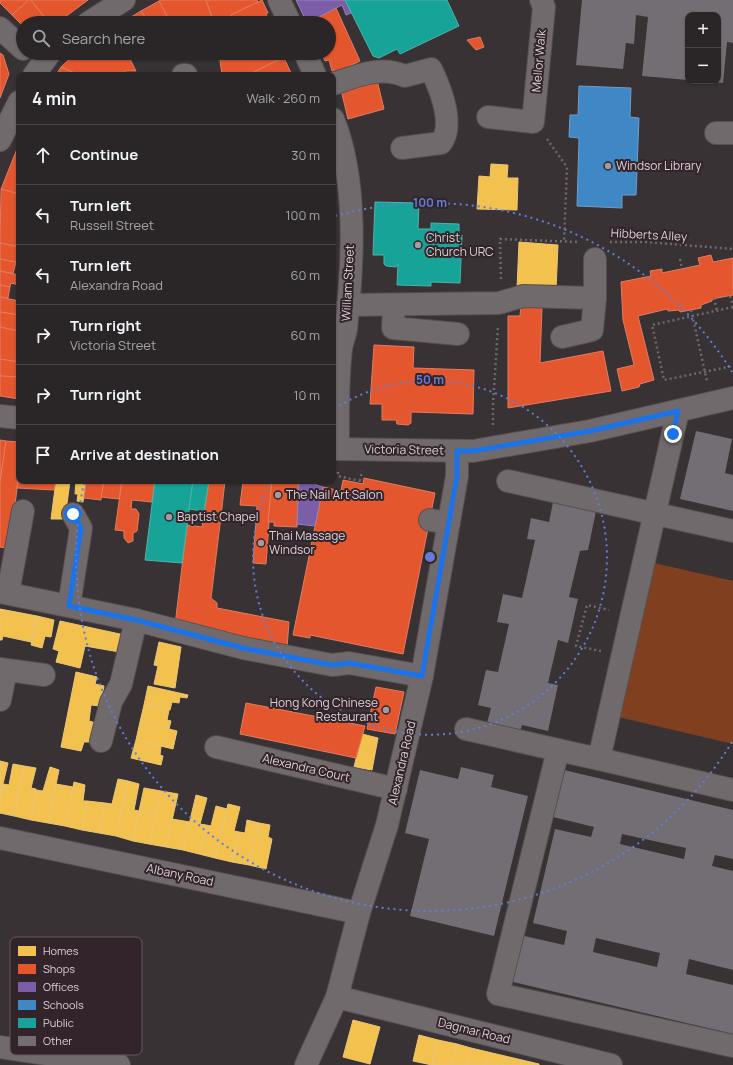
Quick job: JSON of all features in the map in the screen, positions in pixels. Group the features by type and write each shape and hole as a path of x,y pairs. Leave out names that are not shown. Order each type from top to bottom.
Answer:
{"street":[{"path":"99,16 124,0"},
{"path":"279,0 287,16"},
{"name":"Mellor Walk","path":"533,122 544,7 541,0"},
{"path":"0,28 16,43"},
{"path":"308,60 314,72"},
{"path":"336,83 365,74 394,71 405,76 431,69 436,80 446,116 446,136 441,143 402,148"},
{"path":"0,140 16,108"},
{"path":"488,117 533,122"},
{"name":"William Street","path":"336,127 349,190 351,228 346,331 337,348 336,398"},
{"path":"562,337 592,330 595,298 595,248"},
{"path":"348,305 499,303 523,296 595,298"},
{"path":"394,305 393,328 458,334"},
{"name":"Victoria Street","path":"336,449 473,451 590,431 723,401"},
{"path":"599,759 656,514 678,411"},
{"path":"0,416 16,418"},
{"name":"Alexandra Road","path":"306,1065 337,997 359,913 387,825 396,789 422,676 440,522 457,476 457,451"},
{"path":"508,481 733,531"},
{"path":"23,511 4,593 136,620 243,648 332,665 349,663 422,676"},
{"path":"69,606 81,528 73,514"},
{"path":"101,741 111,702 121,684 136,620"},
{"path":"0,700 3,670 44,675"},
{"path":"466,729 733,790"},
{"name":"Alexandra Court","path":"216,747 396,789"},
{"path":"558,750 498,994 733,1046"},
{"name":"Albany Road","path":"0,838 359,913"},
{"name":"Dagmar Road","path":"337,997 611,1065"},
{"path":"0,1047 10,1049"},
{"path":"53,1055 119,1065"}],"path":[{"name":"Hibberts Alley","path":"533,122 553,146 567,167 564,242 595,248 647,242 733,249"},
{"path":"680,259 682,269"},
{"path":"730,296 733,307 652,325 664,380 733,366"},
{"path":"714,298 717,311"},
{"path":"691,310 706,371 723,401"},
{"path":"623,656 576,646 587,605 632,616"}],"shaded area":[{"path":"654,563 733,581 733,744 614,716"}],"building: Homes":[{"path":"491,164 508,165 507,178 518,178 517,210 477,209 479,176 490,177"},
{"path":"519,242 558,245 556,290 517,289"},
{"path":"56,484 70,484 65,519 51,519"},
{"path":"76,484 86,484 83,502 77,501 78,494 75,494"},
{"path":"0,609 37,616 31,642 3,636 2,640 0,640"},
{"path":"37,616 54,620 51,637 45,636 42,648 31,645"},
{"path":"60,621 129,636 125,653 85,646 80,668 56,662 59,651 53,649"},
{"path":"159,642 181,647 175,688 154,684 158,666 154,665"},
{"path":"76,672 97,677 95,684 104,686 100,706 91,705 89,721 96,723 92,742 84,742 81,751 61,747"},
{"path":"148,686 188,695 187,698 180,697 179,703 172,702 170,710 144,705"},
{"path":"144,705 169,710 167,720 171,721 169,729 140,722"},
{"path":"140,722 177,731 173,749 136,740"},
{"path":"362,734 378,738 372,770 354,767"},
{"path":"136,740 161,746 160,755 163,756 161,765 131,758"},
{"path":"0,761 8,763 0,796"},
{"path":"13,764 24,766 14,816 0,813 0,796 3,784 9,785"},
{"path":"24,766 36,768 31,788 36,789 31,820 14,816"},
{"path":"50,767 59,770 48,823 31,820 36,790 43,791"},
{"path":"118,779 128,781 116,836 99,833 105,803 112,804"},
{"path":"128,781 139,784 134,810 139,811 133,841 116,836"},
{"path":"74,782 85,785 83,801 87,801 82,830 65,826"},
{"path":"56,784 73,787 65,826 48,823"},
{"path":"144,788 161,791 156,815 139,811"},
{"path":"161,791 178,794 166,847 149,844"},
{"path":"196,795 207,798 200,824 206,825 199,854 183,850"},
{"path":"87,801 105,803 99,833 82,830"},
{"path":"228,804 240,807 234,831 239,832 232,862 215,858"},
{"path":"216,806 227,809 215,858 199,854 206,825 211,826"},
{"path":"139,811 156,815 149,844 133,841"},
{"path":"172,819 190,822 183,850 166,847"},
{"path":"247,820 259,823 249,865 232,862 239,832 245,833"},
{"path":"259,823 270,825 268,837 272,839 266,869 249,865"},
{"path":"353,1020 380,1027 370,1064 343,1057"},
{"path":"419,1035 438,1040 432,1065 413,1061"},
{"path":"438,1040 457,1044 452,1065 432,1065"},
{"path":"457,1044 471,1048 466,1065 452,1065"},
{"path":"471,1048 488,1052 485,1065 466,1065"},
{"path":"488,1052 505,1056 503,1065 485,1065"},
{"path":"505,1056 522,1060 520,1065 503,1065"},
{"path":"522,1060 539,1064 539,1065 520,1065"}],"building: Shops":[{"path":"0,0 29,0 12,15 0,3"},
{"path":"29,0 31,0 44,16 16,16 16,19 12,15"},
{"path":"31,0 88,0 66,16 44,16"},
{"path":"206,0 212,16 166,16 159,1"},
{"path":"206,0 257,0 258,2 231,16 212,16"},
{"path":"262,0 268,13 266,14 267,16 231,15"},
{"path":"159,1 167,16 144,16 141,11"},
{"path":"336,8 360,61 336,73 334,70 332,71 329,60 336,60 336,16 321,16"},
{"path":"141,11 144,16 133,16"},
{"path":"480,37 484,47 476,50 467,40"},
{"path":"0,53 3,55 9,74 0,98"},
{"path":"68,60 130,60 136,71 72,72 61,67"},
{"path":"220,60 278,60 254,72 222,72"},
{"path":"279,60 285,60 291,72 254,72"},
{"path":"61,67 72,72 58,72"},
{"path":"377,80 384,109 348,119 341,90"},
{"path":"16,152 16,193 1,189"},
{"path":"1,189 16,193 16,244 15,246 0,243"},
{"path":"0,243 16,246 16,262 0,259"},
{"path":"711,255 713,262 733,258 733,295 712,299 712,301 701,305 701,308 680,312 679,310 668,311 667,309 638,316 654,380 640,384 639,387 622,391 617,369 634,365 623,320 621,282 651,276 650,271 662,269 662,273 700,265 698,258"},
{"path":"0,259 16,262 13,274 0,271"},
{"path":"0,271 16,274 16,284 11,283 10,287 0,285"},
{"path":"0,285 10,287 8,298 0,297"},
{"path":"0,297 16,300 16,315 0,312"},
{"path":"521,305 542,307 540,363 603,351 611,391 508,408 508,316 520,316"},
{"path":"0,312 16,315 16,331 0,327"},
{"path":"0,327 16,330 16,362 0,359"},
{"path":"374,345 414,347 413,368 474,370 473,414 411,412 411,423 408,425 397,424 396,420 382,420 382,404 370,404"},
{"path":"0,359 16,362 16,377 0,376"},
{"path":"0,376 16,377 16,399 0,396"},
{"path":"0,440 6,441 0,483"},
{"path":"6,441 16,442 16,484 18,484 10,549 0,547 0,483"},
{"path":"364,478 435,493 403,654 310,635 310,638 293,635 323,487 341,491 343,480 363,484"},
{"path":"17,484 55,484 54,490 17,488"},
{"path":"86,484 104,484 101,500 84,498"},
{"path":"103,484 122,484 119,499 101,497"},
{"path":"122,484 155,484 152,502 132,500 131,509 136,509 139,514 137,531 133,533 133,541 128,543 124,538 124,531 115,530"},
{"path":"209,484 225,484 221,516 204,514"},
{"name":"Thai Massage Windsor","path":"243,484 272,484 266,564 253,563 257,506 240,505"},
{"path":"272,484 299,484 297,527 274,526 274,522 268,522"},
{"path":"204,514 221,516 211,598 217,603 217,608 289,622 287,648 175,625 187,525 202,527"},
{"name":"Hong Kong Chinese Restaurant","path":"376,687 404,692 395,734 367,729"},
{"path":"246,703 365,726 356,758 240,734"}],"building: Offices":[{"path":"296,0 345,0 351,13 346,15 342,5 321,16 304,16"},
{"path":"299,484 316,484 323,487 315,526 297,524"}],"building: Schools":[{"name":"Windsor Library","path":"579,86 631,88 630,117 639,118 636,195 622,195 622,208 577,206 579,138 569,137 570,115 578,115"}],"building: Public":[{"path":"345,0 447,0 459,26 400,54 397,49 379,58 373,56"},
{"name":"Christ Church URC","path":"375,202 419,203 418,229 431,229 431,223 459,224 459,235 462,235 460,283 431,282 431,286 397,285 398,264 396,267 386,266 384,264 384,255 373,255"},
{"name":"Baptist Chapel","path":"155,484 193,484 182,563 145,560"},
{"path":"193,484 208,484 204,511 189,509"}],"building: Other":[{"path":"582,0 733,0 733,43 727,42 723,83 721,83 721,12 685,12 685,80 642,76 648,17 636,15 634,44 626,43 623,69 576,65"},
{"path":"696,431 732,439 725,473 733,475 733,511 680,499"},
{"path":"553,502 596,511 588,550 580,551 569,597 578,599 568,643 558,640 548,683 558,685 548,731 522,725 519,735 486,727 491,708 478,705 486,670 498,672 509,624 497,622 503,594 522,598 535,540 527,539 531,518 549,522"},
{"path":"461,767 494,775 491,787 528,796 494,936 410,916 429,839 405,833 420,770 458,779"},
{"path":"564,770 733,810 733,859 715,855 712,866 733,871 733,970 689,959 686,974 733,985 733,1034 509,981 520,935 564,945 567,931 533,923 555,829 591,837 594,827 553,817","holes":["622,834 686,848 684,859 620,844","596,938 660,953 657,967 593,952"]}],"place":[{"name":"Windsor Library","path":"608,166"},
{"name":"Christ Church URC","path":"418,245"},
{"name":"The Nail Art Salon","path":"278,495"},
{"name":"Baptist Chapel","path":"169,517"},
{"name":"Thai Massage Windsor","path":"261,543"},
{"name":"Hong Kong Chinese Restaurant","path":"386,710"}],"route":[{"path":"73,514 81,528 69,606 136,620 243,648 332,665 349,663 422,676 457,476 457,451 473,451 590,431 678,411 673,434"}]}
